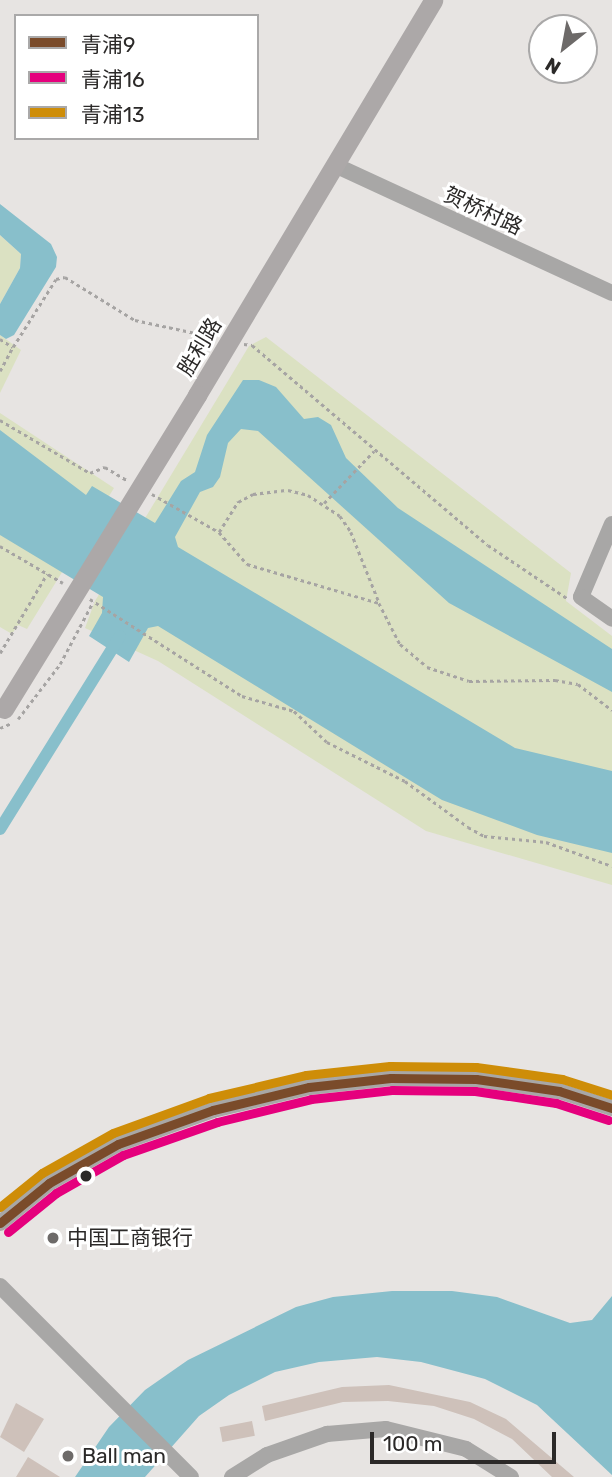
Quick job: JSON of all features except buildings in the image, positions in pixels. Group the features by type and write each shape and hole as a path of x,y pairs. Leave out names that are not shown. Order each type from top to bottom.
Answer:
{"main road":[{"name":"胜利路","path":"1,718 337,166 433,0"}],"street":[{"name":"贺桥村路","path":"337,166 612,293"},
{"path":"612,524 581,597 612,619"},
{"path":"0,1223 49,1183 118,1144 213,1110 309,1087 391,1078 476,1079 559,1091 612,1108"},
{"path":"0,1286 188,1475"},
{"path":"232,1477 267,1455 327,1434 386,1429 466,1449 511,1477"}],"path":[{"path":"0,371 56,279 65,277 135,320 201,334"},
{"path":"0,339 13,347"},
{"path":"252,345 488,545 563,598 581,597"},
{"path":"0,421 90,473 105,467 139,487"},
{"path":"324,503 374,451"},
{"path":"219,532 238,502 253,494 288,490 324,503 351,533 379,603 400,644 427,667 469,681 555,680 578,684 612,710"},
{"path":"151,493 219,532 247,564 379,603"},
{"path":"0,546 47,574 0,653"},
{"path":"1,718 25,713 81,630 94,601"},
{"path":"105,608 242,696 294,711 335,747 392,773 484,835 545,842 612,866"}],"green space":[{"path":"0,235 21,254 20,268 0,304"},
{"path":"0,335 21,350 0,393"},
{"path":"266,337 571,573 566,601 612,636 612,885 426,831 158,661 85,628 95,601 249,346"},
{"path":"0,413 114,488 27,629 18,625 12,634 0,627"}],"water":[{"path":"0,204 51,244 57,257 56,267 14,335 6,339 0,335 0,304 20,268 21,254 0,235"},
{"path":"243,380 259,380 276,387 304,419 318,417 331,425 346,458 398,508 612,649 612,692 449,603 258,431 241,429 228,443 220,477 213,487 200,492 175,537 178,547 515,748 612,771 612,853 537,835 442,800 158,626 148,628 129,662 89,636 102,613 103,597 0,535 0,430 86,495 92,486 155,523 181,481 195,472 207,435"},
{"path":"392,1291 452,1291 497,1297 570,1323 592,1320 612,1296 612,1475 537,1405 485,1379 421,1362 377,1357 319,1362 275,1372 229,1395 199,1416 145,1477 75,1477 109,1427 145,1390 188,1360 296,1307 333,1297"}],"waterway":[{"path":"0,829 120,636"}],"transit line":[{"name":"青浦13","path":"0,1207 42,1173 113,1133 209,1098 306,1075 390,1066 476,1067 562,1079 612,1095"},
{"name":"青浦9","path":"0,1223 49,1183 118,1144 213,1110 309,1087 391,1078 476,1079 559,1091 612,1108"},
{"name":"青浦16","path":"8,1232 56,1193 123,1155 217,1122 311,1099 392,1090 475,1091 556,1103 608,1120"}],"place":[{"name":"中国工商银行","path":"53,1238"},
{"name":"Ball man","path":"68,1456"}]}
